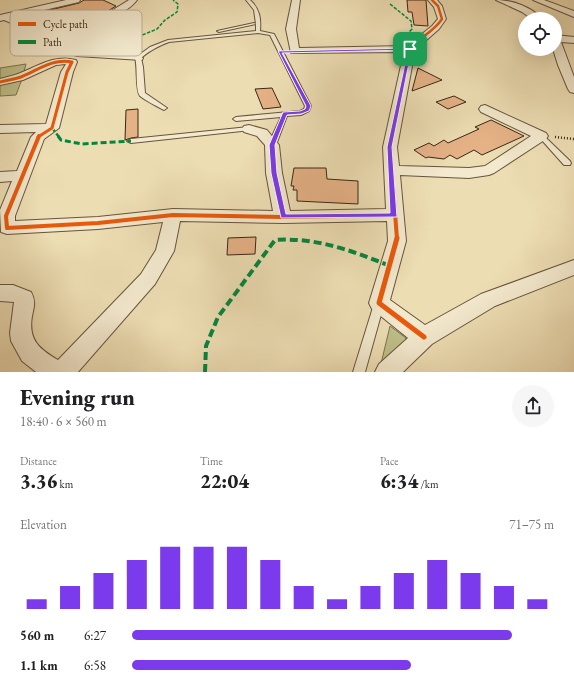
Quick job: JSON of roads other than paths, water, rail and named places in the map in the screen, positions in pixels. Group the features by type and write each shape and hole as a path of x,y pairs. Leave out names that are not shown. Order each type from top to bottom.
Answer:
{"street":[{"path":"34,10 73,0"},
{"path":"119,10 130,4 133,0"},
{"path":"296,0 291,29 295,51 410,49"},
{"path":"424,337 379,303 397,241 390,147 410,49 414,42 439,24 442,19 438,6 432,0"},
{"path":"500,0 528,12"},
{"path":"537,0 574,14"},
{"path":"562,39 574,40"},
{"path":"118,56 138,58"},
{"path":"560,56 574,88"},
{"path":"0,82 23,76 51,63 61,61 72,62 67,72 52,128 38,137 6,216 3,228 98,223 173,215 283,217 394,215"},
{"path":"485,109 541,136"},
{"path":"0,129 52,128"},
{"path":"249,129 262,133 272,145 274,173 283,217"},
{"path":"391,170 469,173 490,170 541,136"},
{"path":"0,177 22,175"},
{"path":"63,372 148,279 165,251 173,215"},
{"path":"387,372 424,337 488,300 574,266"},
{"path":"0,293 13,293 24,298 25,308 21,323 22,344 39,362 58,372"}],"lane":[{"path":"248,0 253,4 259,14 258,32"},
{"path":"142,54 156,45 201,33 254,24"},
{"path":"179,40 258,32 272,34 308,106 307,110 301,113 236,119"},
{"path":"280,51 295,51"},
{"path":"138,58 140,63 140,87 142,94 164,108"},
{"path":"272,145 285,114"},
{"path":"131,141 249,129"},
{"path":"541,136 567,163"},
{"path":"359,372 379,303"}]}
